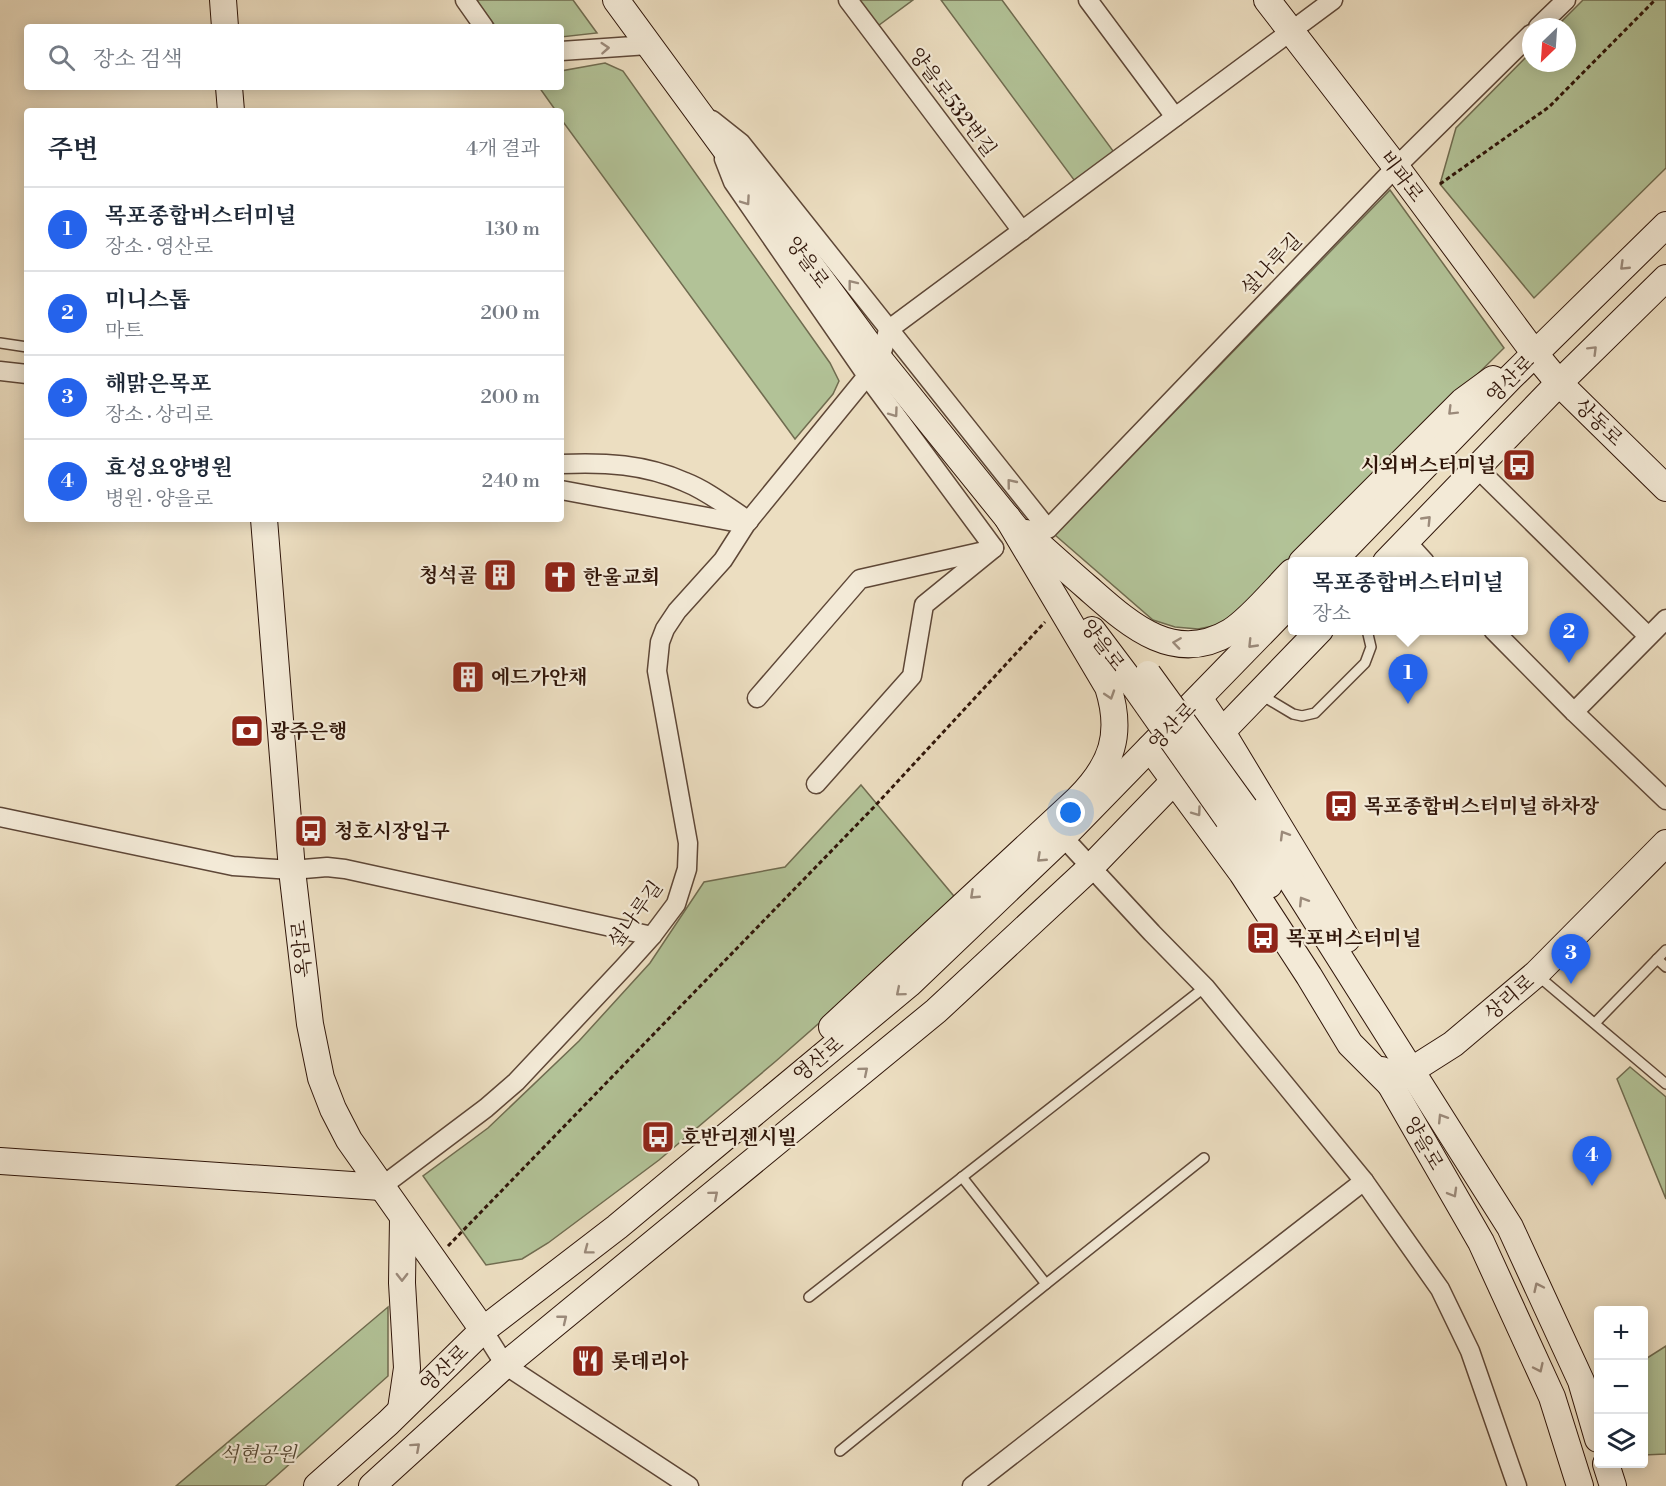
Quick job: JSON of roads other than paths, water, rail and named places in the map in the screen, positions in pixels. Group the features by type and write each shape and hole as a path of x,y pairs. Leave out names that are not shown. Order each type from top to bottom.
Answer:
{"street":[{"path":"223,0 225,24"},
{"path":"465,0 482,24"},
{"name":"양을로","path":"616,0 712,130 874,368 1007,517 1141,680 1333,950 1412,1070 1510,1227 1581,1381 1594,1423"},
{"name":"양을로532번길","path":"848,0 1022,231"},
{"path":"1089,0 1175,117"},
{"name":"비파로","path":"1267,0 1396,167 1534,354"},
{"path":"994,548 874,368 888,330 1333,0"},
{"path":"1547,18 1566,0"},
{"name":"섶나루길","path":"888,330 1048,529 1396,167 1522,43"},
{"path":"564,51 648,45"},
{"path":"229,90 231,108"},
{"path":"689,101 741,143 888,330"},
{"name":"영산로","path":"1336,557 1534,354 1666,225"},
{"name":"영산로","path":"1390,557 1559,383 1666,278"},
{"path":"1306,557 1463,400 1534,354"},
{"name":"상동로","path":"1534,354 1559,383 1666,488"},
{"name":"섶나루길","path":"381,1187 486,1108 516,1082 652,936 676,904 687,869 688,843 657,671 660,642 665,629 677,611 723,560 748,523 874,368"},
{"path":"0,371 24,374"},
{"path":"564,464 598,462 647,468 687,482 748,523"},
{"path":"1477,468 1647,636"},
{"path":"564,491 748,523"},
{"path":"1007,517 1131,625 1172,643 1202,643 1230,633 1288,577"},
{"path":"616,1227 1100,775 1107,760 1115,730 1113,703 1100,672 1007,517"},
{"name":"옥암로","path":"264,522 292,870 310,1024 321,1078 333,1109 349,1140 483,1330"},
{"path":"1406,542 1421,557"},
{"path":"757,698 860,579 994,548"},
{"path":"816,784 912,676 924,605 994,548"},
{"name":"영산로","path":"317,1486 483,1330 616,1227 909,984 1063,837 1288,607"},
{"path":"1574,712 1666,619"},
{"name":"영산로","path":"372,1486 505,1365 936,1011 1090,868 1315,635"},
{"path":"1499,635 1574,712 1666,800"},
{"path":"1199,698 1222,732 1383,1000 1412,1070"},
{"path":"1150,748 1242,873 1350,1044 1390,1084"},
{"name":"양을로","path":"1237,813 1319,964 1481,1242 1552,1397 1580,1486"},
{"path":"0,817 233,866 292,870 327,867 345,869 652,936"},
{"path":"1063,837 1205,987 1364,1181 1440,1289 1470,1352 1517,1486"},
{"name":"상리로","path":"1390,1084 1466,1034 1536,974 1666,844"},
{"path":"0,1161 381,1187"},
{"path":"972,1486 1364,1181"},
{"path":"401,1409 407,1368 402,1283 403,1219"},
{"path":"483,1330 505,1365 689,1486"},
{"path":"1607,1468 1613,1486"}],"lane":[{"path":"0,343 24,347"},
{"path":"1259,694 1293,714 1302,716 1315,713 1365,663 1371,647 1368,635"},
{"path":"1595,1023 1666,950"},
{"path":"1657,959 1666,967"},
{"path":"1536,974 1666,1084"},
{"path":"809,1297 1205,987"},
{"path":"840,1451 1204,1158"},
{"path":"962,1177 1046,1284"}],"place":[{"name":"시외버스터미널","path":"1519,465"},
{"name":"청석골","path":"500,575"},
{"name":"한울교회","path":"560,577"},
{"name":"미니스톱","path":"1569,663"},
{"name":"에드가안채","path":"468,677"},
{"name":"목포종합버스터미널","path":"1408,704"},
{"name":"광주은행","path":"247,731"},
{"name":"목포종합버스터미널 하차장","path":"1341,806"},
{"name":"청호시장입구","path":"311,831"},
{"name":"목포버스터미널","path":"1263,938"},
{"name":"해맑은목포","path":"1571,984"},
{"name":"호반리젠시빌","path":"658,1137"},
{"name":"효성요양병원","path":"1592,1186"},
{"name":"롯데리아","path":"588,1361"}],"park label":[{"name":"석현공원","path":"258,1454"}]}
